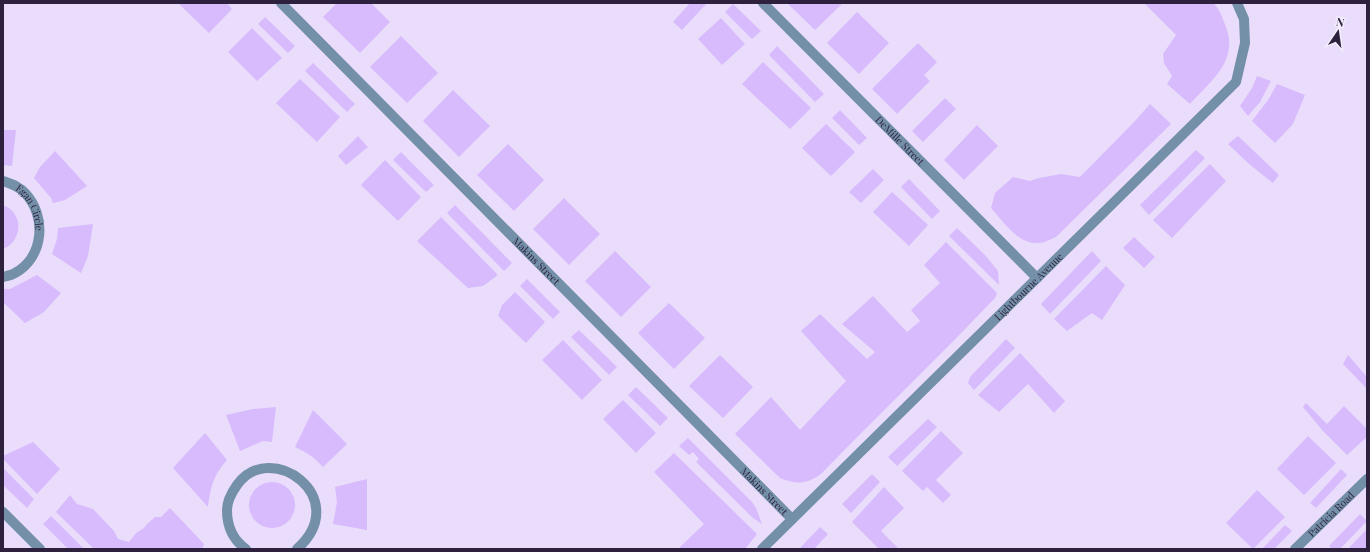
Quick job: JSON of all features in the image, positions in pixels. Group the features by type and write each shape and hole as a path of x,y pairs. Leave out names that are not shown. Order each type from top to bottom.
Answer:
{"street":[{"name":"Makins Street","path":"281,3 792,519"},
{"name":"DeMille Street","path":"763,3 1037,278"},
{"name":"Lightbourne Avenue","path":"762,549 1236,82 1245,43 1244,19 1237,3"},
{"name":"Egan Circle","path":"3,181 25,192 34,205 39,220 40,229 37,247 28,262 15,274 3,277"},
{"path":"241,548 233,535 228,521 227,507 231,494 239,482 246,476 257,470 268,468 284,470 296,476 306,484 313,496 316,510 315,524 306,541 297,549"},
{"name":"Patricia Road","path":"1295,549 1367,479"},
{"path":"3,512 40,549"}],"shaded area":[{"path":"178,3 227,3 232,9 209,33"},
{"path":"337,3 371,3 390,22 360,53 323,17"},
{"path":"690,3 707,3 682,30 673,22"},
{"path":"787,3 843,3 815,30"},
{"path":"1144,3 1213,3 1221,14 1228,35 1229,47 1227,58 1215,77 1190,104 1167,84 1172,76 1164,63 1163,54 1176,35"},
{"path":"733,4 761,31 752,39 725,12"},
{"path":"857,12 889,43 859,74 827,43"},
{"path":"265,17 295,46 288,53 258,24"},
{"path":"721,18 745,44 722,65 698,39"},
{"path":"252,28 282,58 257,81 228,52"},
{"path":"401,36 438,73 407,103 370,67"},
{"path":"918,43 937,62 924,75 930,81 897,114 872,89"},
{"path":"777,46 824,94 815,102 769,55"},
{"path":"763,62 811,108 790,129 742,84"},
{"path":"313,63 355,104 347,112 305,71"},
{"path":"1257,76 1271,81 1260,102 1248,116 1240,106 1252,88"},
{"path":"300,79 340,117 317,142 276,103"},
{"path":"1277,84 1305,95 1293,124 1275,143 1252,121 1268,100"},
{"path":"453,90 490,126 459,157 423,121"},
{"path":"945,98 956,109 923,142 912,131"},
{"path":"1150,104 1171,124 1056,237 1046,242 1028,242 1010,230 991,208 995,193 1013,177 1030,181 1061,174 1080,177"},
{"path":"840,110 867,138 859,145 832,118"},
{"path":"826,124 855,152 831,176 802,148"},
{"path":"977,125 998,146 964,180 944,160"},
{"path":"3,130 16,130 12,166 3,165"},
{"path":"358,136 368,147 346,165 338,156"},
{"path":"1238,136 1279,175 1273,183 1249,164 1228,144"},
{"path":"508,144 544,180 514,211 477,175"},
{"path":"1196,150 1205,158 1149,215 1140,205"},
{"path":"55,151 87,186 65,200 53,203 51,198 34,178 40,167"},
{"path":"401,152 434,185 426,192 393,160"},
{"path":"385,160 421,197 398,221 361,185"},
{"path":"1210,164 1226,181 1172,238 1153,220"},
{"path":"873,169 884,180 861,203 849,192"},
{"path":"909,179 940,211 932,219 901,187"},
{"path":"892,192 928,225 909,246 873,212"},
{"path":"564,198 600,234 569,265 533,229"},
{"path":"3,205 15,214 18,220 18,227 14,240 10,245 3,249"},
{"path":"455,205 512,263 504,271 447,213"},
{"path":"441,217 498,275 483,286 468,288 417,241"},
{"path":"93,224 88,256 81,273 52,254 57,239 58,228"},
{"path":"957,228 985,255 998,271 999,285 949,236"},
{"path":"1134,237 1155,257 1144,268 1123,248"},
{"path":"946,242 997,293 995,298 822,473 817,477 802,482 792,482 780,478 735,434 771,397 800,430 846,381 801,331 820,314 867,359 875,352 842,324 873,296 907,332 920,321 911,310 940,283 924,265"},
{"path":"615,251 651,287 621,317 585,281"},
{"path":"1092,251 1101,261 1050,314 1041,304"},
{"path":"1106,266 1125,285 1102,320 1092,313 1067,331 1054,319"},
{"path":"37,275 61,293 44,312 25,323 3,302 3,289 10,289"},
{"path":"527,279 560,312 553,319 520,286"},
{"path":"515,292 545,322 526,343 498,316 502,305"},
{"path":"669,303 705,338 674,369 638,333"},
{"path":"579,330 617,367 609,375 571,337"},
{"path":"1006,339 1015,348 974,390 968,383 970,377"},
{"path":"563,340 602,380 582,400 542,360"},
{"path":"1020,353 1065,401 1054,413 1028,384 999,412 978,395"},
{"path":"720,355 753,387 723,418 689,386"},
{"path":"1348,355 1367,377 1367,389 1343,364"},
{"path":"636,387 668,418 660,426 628,395"},
{"path":"623,400 656,433 636,453 603,419"},
{"path":"1306,403 1327,424 1344,406 1367,429 1367,437 1347,455 1323,431 1303,407"},
{"path":"276,407 272,442 263,441 240,451 226,415 253,409"},
{"path":"313,410 347,444 323,467 310,455 295,447"},
{"path":"928,419 937,427 897,466 888,457"},
{"path":"941,431 963,453 936,480 951,495 943,503 927,487 923,491 902,471"},
{"path":"205,433 227,460 213,482 208,507 173,468"},
{"path":"1308,436 1336,463 1304,495 1277,469"},
{"path":"688,438 752,502 762,524 753,518 696,462 699,459 693,452 689,455 679,446"},
{"path":"33,442 60,469 37,494 3,459 3,456"},
{"path":"674,453 757,534 745,549 678,549 704,524 654,472"},
{"path":"3,468 34,499 27,508 3,485"},
{"path":"1341,469 1347,475 1316,508 1310,503"},
{"path":"872,474 880,482 851,513 842,504"},
{"path":"367,479 367,530 333,524 337,502 335,487"},
{"path":"272,482 285,486 291,492 295,505 291,518 285,524 272,528 259,524 253,518 249,505 253,492 259,486"},
{"path":"884,487 904,508 881,531 899,549 879,549 852,522"},
{"path":"1257,490 1285,517 1253,549 1226,523"},
{"path":"70,495 77,504 93,509 114,531 118,539 129,542 136,533 144,528 155,517 161,517 170,508 204,544 202,549 94,549 56,512"},
{"path":"1360,514 1367,521 1340,549 1332,549 1329,546"},
{"path":"51,516 84,549 68,549 43,524"},
{"path":"1285,525 1292,531 1274,549 1262,549"},
{"path":"820,527 828,534 814,549 799,549"},
{"path":"1367,529 1367,549 1348,549"}]}
